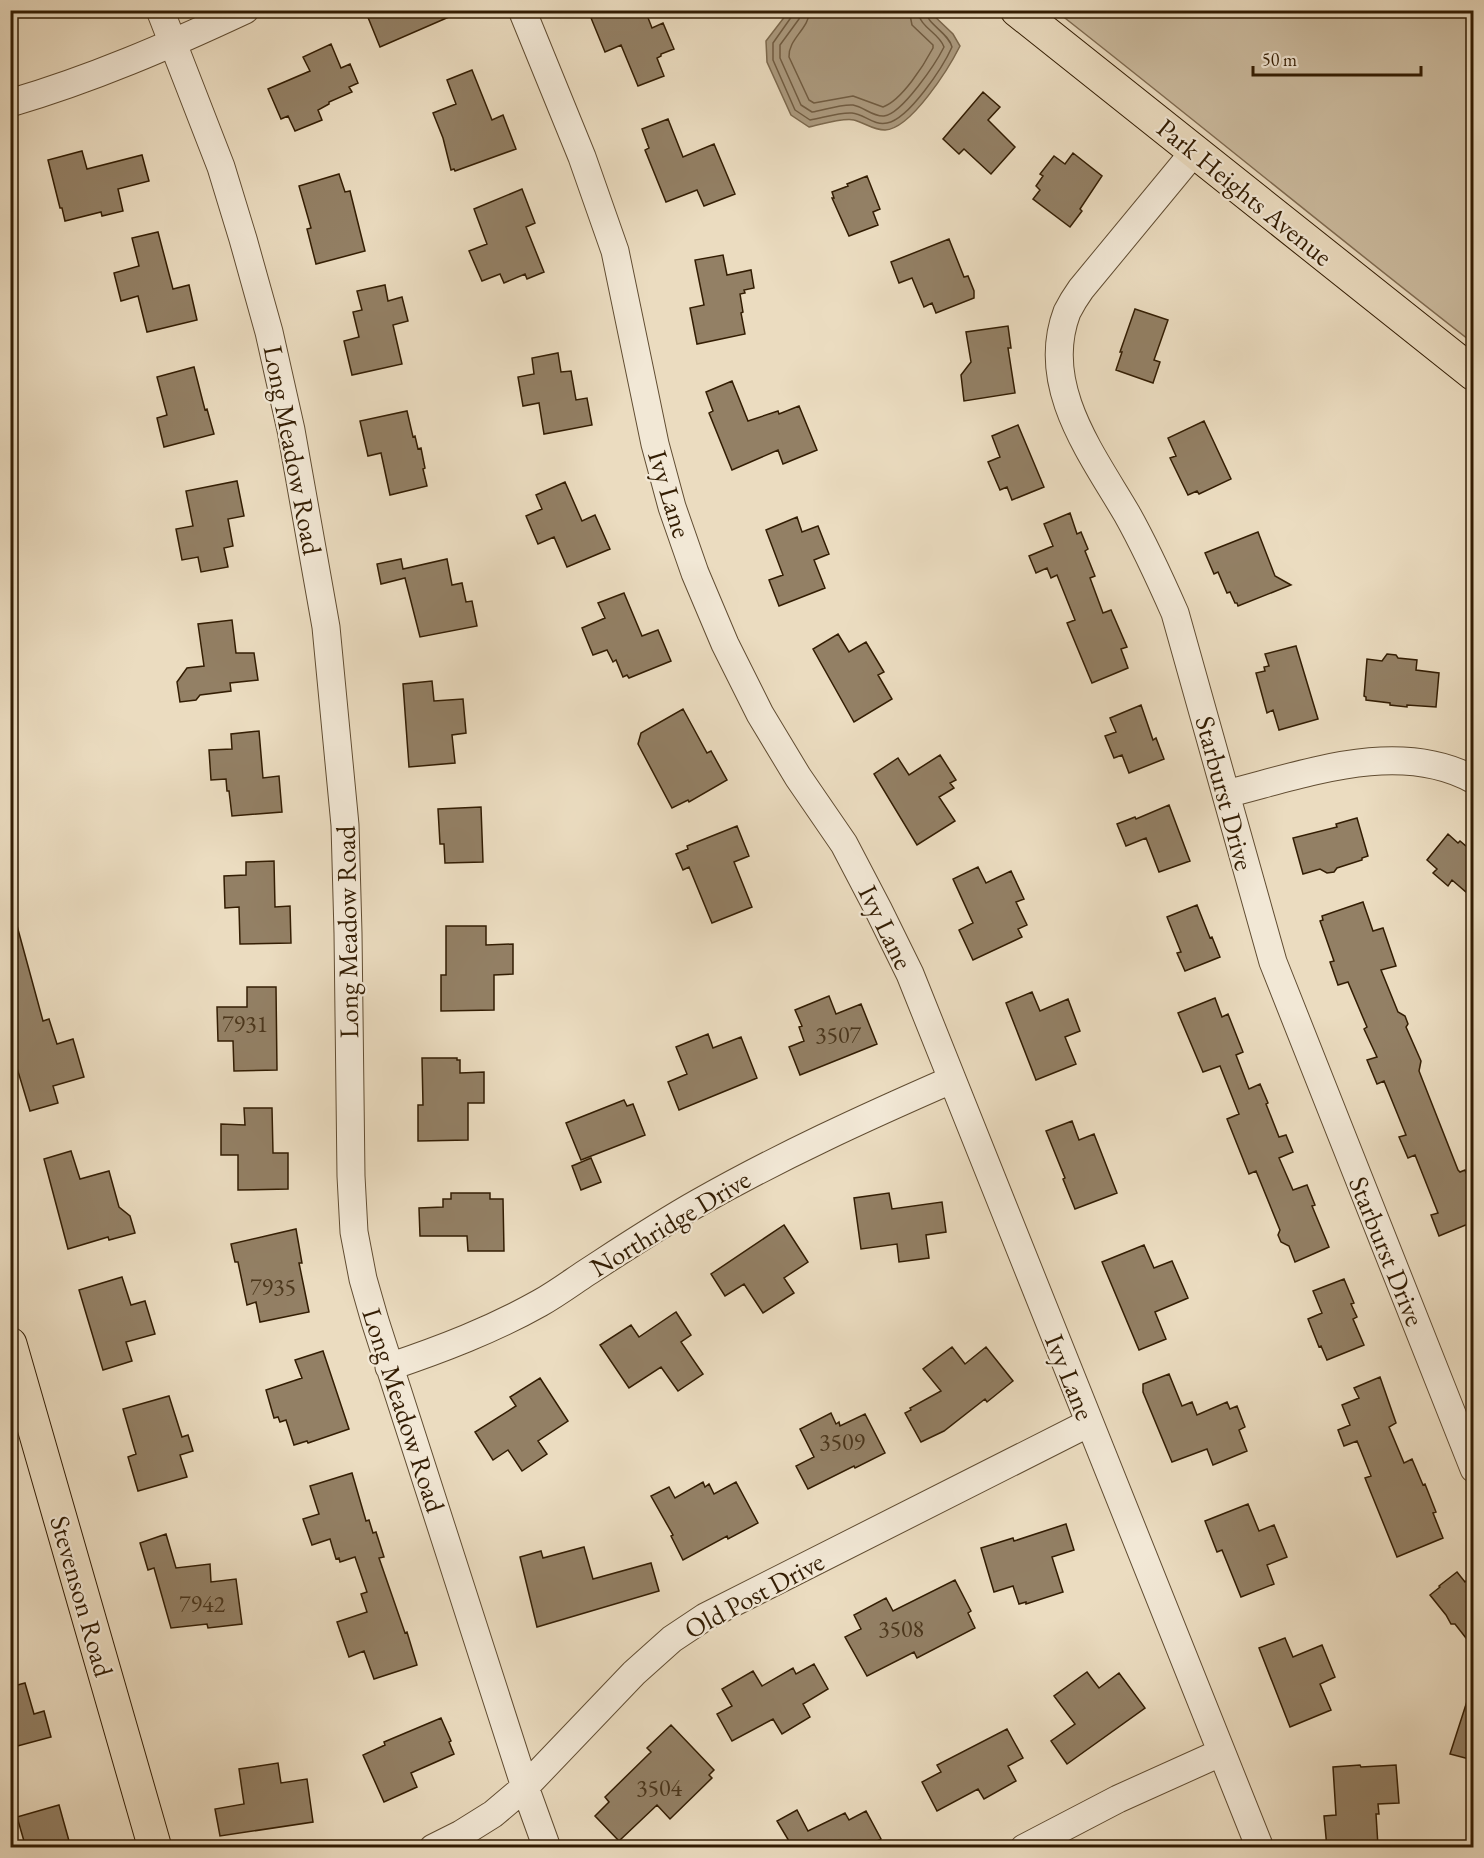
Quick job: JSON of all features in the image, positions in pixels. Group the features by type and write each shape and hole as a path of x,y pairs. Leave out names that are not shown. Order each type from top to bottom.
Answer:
{"main road":[{"name":"Park Heights Avenue","path":"1017,10 1473,374"},
{"name":"Stevenson Road","path":"10,1344 155,1848"}],"street":[{"name":"Long Meadow Road","path":"160,10 221,167 266,322 291,430 317,569 328,648 345,825 351,1176 354,1232 363,1279 525,1787 547,1848"},
{"path":"10,104 92,76 245,10"},
{"name":"Ivy Lane","path":"522,10 582,157 615,251 655,444 672,507 695,573 725,644 760,714 798,777 844,844 910,974 1220,1753 1260,1848"},
{"name":"Starburst Drive","path":"1194,152 1081,289 1068,312 1061,338 1059,358 1061,381 1077,428 1136,530 1158,572 1175,613 1273,962 1473,1469"},
{"path":"1226,794 1345,764 1396,760 1436,766 1473,780"},
{"name":"Northridge Drive","path":"389,1366 448,1347 494,1328 542,1302 638,1239 767,1164 839,1129 951,1080"},
{"name":"Old Post Drive","path":"433,1848 493,1814 525,1787 634,1673 672,1639 705,1617 1089,1423"},
{"path":"1024,1848 1118,1798 1220,1753"}],"shaded area":[{"path":"1056,11 1473,11 1473,343 1368,261"}],"water":[{"path":"789,11 929,11 953,34 960,46 928,96 906,120 885,130 850,119 809,127 791,115 767,62 766,41"}],"building":[{"path":"365,10 465,10 380,47"},
{"path":"610,10 645,10 652,28 663,23 674,49 657,58 664,76 638,86 621,45 605,52 591,18"},
{"path":"331,44 341,68 350,64 358,83 349,87 352,92 329,102 318,110 322,120 295,131 288,116 281,119 268,89 310,71 303,57"},
{"path":"472,70 492,120 503,115 516,149 455,171 451,170 443,138 433,113 456,104 447,80"},
{"path":"983,92 1000,107 988,120 1015,147 991,174 964,149 959,154 943,139"},
{"path":"668,119 683,157 714,144 735,194 704,206 697,190 666,202 645,150 649,148 642,129"},
{"path":"82,151 87,169 142,155 149,181 118,189 123,211 102,216 101,212 65,221 48,160"},
{"path":"1073,153 1102,176 1070,227 1033,199 1040,190 1036,186 1043,176 1040,174 1054,156 1065,164"},
{"path":"339,174 345,192 350,191 365,251 316,264 307,229 311,228 299,186"},
{"path":"867,176 880,209 873,212 878,225 849,236 832,198 834,198 832,192"},
{"path":"522,189 535,223 526,227 544,272 527,279 525,274 504,283 500,274 482,281 469,251 487,244 474,209"},
{"path":"158,232 173,289 189,285 197,320 147,332 138,296 121,301 114,273 139,266 132,238"},
{"path":"949,239 964,277 968,276 974,291 974,298 936,313 932,303 924,307 912,278 899,283 891,262"},
{"path":"723,255 727,275 751,270 754,288 744,290 745,293 740,294 745,334 697,344 690,308 704,305 695,260"},
{"path":"385,285 388,301 402,297 408,321 393,325 402,364 352,375 344,341 359,337 353,312 362,310 357,291"},
{"path":"1135,309 1168,320 1154,360 1160,362 1153,383 1116,370"},
{"path":"1008,326 1011,348 1008,348 1015,393 964,401 961,375 971,362 966,332"},
{"path":"558,353 561,372 571,371 576,400 587,398 592,425 544,434 539,403 523,406 518,377 534,374 532,358"},
{"path":"194,367 214,434 164,447 157,418 167,415 157,377"},
{"path":"732,381 748,421 778,411 779,414 799,406 817,450 783,464 778,450 732,470 709,413 713,411 706,392"},
{"path":"407,411 413,437 415,436 418,449 421,448 427,486 390,495 381,453 368,456 360,421"},
{"path":"1204,421 1231,479 1199,494 1197,491 1188,495 1170,458 1176,456 1168,438"},
{"path":"1018,425 1044,487 1012,500 1007,487 1000,490 988,462 1000,457 992,436"},
{"path":"237,481 244,516 228,519 233,546 224,548 228,567 201,572 198,557 182,560 176,529 193,526 186,491"},
{"path":"565,482 582,521 595,515 610,549 567,567 554,537 538,544 526,516 542,509 536,495"},
{"path":"1070,513 1077,534 1081,532 1088,549 1085,551 1095,576 1090,578 1103,613 1111,610 1127,647 1121,649 1128,668 1092,683 1067,623 1075,620 1057,575 1051,578 1047,568 1036,573 1029,556 1053,546 1044,524"},
{"path":"797,517 802,532 818,526 829,554 814,560 825,588 779,606 769,580 783,575 766,530"},
{"path":"1258,532 1275,576 1291,585 1238,606 1230,592 1227,593 1218,572 1214,574 1205,553"},
{"path":"401,559 403,569 447,559 452,585 462,583 466,602 472,601 477,626 420,637 405,578 381,584 377,564"},
{"path":"624,593 642,636 658,630 671,661 629,678 627,675 623,677 616,660 613,662 607,650 593,655 582,628 605,618 598,603"},
{"path":"232,620 236,653 254,653 258,680 230,683 231,691 200,695 196,700 180,702 177,682 187,668 204,666 198,624"},
{"path":"838,634 849,652 866,642 884,672 878,675 892,699 854,722 813,649"},
{"path":"1296,646 1318,719 1279,730 1273,710 1267,713 1256,673 1265,671 1264,667 1269,666 1265,654"},
{"path":"1387,654 1417,660 1416,670 1439,673 1436,707 1407,705 1407,707 1366,700 1364,696 1367,659 1382,661"},
{"path":"432,681 434,701 463,699 466,733 452,735 455,763 409,767 403,684"},
{"path":"1141,705 1153,740 1156,738 1164,759 1129,773 1122,755 1114,758 1105,736 1116,732 1110,718"},
{"path":"683,709 707,753 711,751 727,780 689,802 688,800 672,808 638,744 641,733"},
{"path":"259,731 263,778 279,776 282,812 232,816 226,779 211,780 209,750 232,749 231,734"},
{"path":"940,755 956,780 950,783 954,788 939,797 955,821 917,845 874,774 898,758 909,775"},
{"path":"1169,805 1190,861 1159,872 1146,838 1126,846 1117,824 1135,817 1136,819"},
{"path":"481,807 483,862 445,863 444,844 440,844 438,809"},
{"path":"1357,818 1368,856 1337,868 1334,872 1327,873 1320,869 1303,874 1293,838 1337,827 1336,824"},
{"path":"737,826 749,856 734,862 752,907 712,923 689,867 683,870 676,854 688,849 687,846"},
{"path":"1448,834 1473,852 1473,898 1452,880 1448,886 1433,873 1437,869 1427,860"},
{"path":"274,861 275,907 290,906 291,943 240,944 239,907 225,908 224,876 246,875 246,862"},
{"path":"978,867 986,883 1011,871 1024,899 1016,902 1027,925 1018,929 1022,937 973,960 959,930 973,923 953,879"},
{"path":"1363,902 1373,931 1383,928 1396,966 1381,970 1398,1012 1405,1016 1408,1024 1406,1027 1421,1061 1419,1071 1458,1170 1460,1172 1465,1170 1473,1190 1473,1222 1439,1236 1431,1215 1438,1213 1415,1155 1408,1158 1399,1137 1406,1135 1384,1081 1377,1084 1367,1060 1377,1057 1364,1029 1367,1027 1348,982 1338,985 1330,962 1334,961 1320,921 1323,920 1322,916"},
{"path":"1197,905 1220,957 1185,971 1177,953 1181,952 1167,917"},
{"path":"10,922 16,922 43,1021 49,1019 57,1044 73,1039 84,1077 53,1086 58,1103 30,1111 10,1045"},
{"path":"446,926 486,926 486,945 513,944 513,974 494,975 494,1010 441,1011 441,975 446,975"},
{"path":"247,987 276,987 277,1070 234,1071 233,1041 218,1041 217,1007 247,1007"},
{"path":"1032,992 1040,1011 1068,999 1080,1031 1065,1037 1076,1064 1036,1080 1006,1003"},
{"path":"829,996 836,1014 861,1004 877,1044 800,1075 789,1047 804,1041 799,1027 802,1026 795,1010"},
{"path":"1215,998 1222,1017 1228,1014 1243,1052 1236,1055 1249,1089 1260,1084 1279,1137 1286,1135 1293,1152 1279,1158 1293,1190 1307,1185 1315,1205 1312,1206 1329,1247 1295,1262 1289,1246 1281,1242 1278,1235 1280,1230 1256,1171 1249,1174 1227,1119 1239,1114 1220,1066 1203,1072 1178,1013"},
{"path":"708,1034 713,1048 741,1037 757,1078 679,1110 668,1082 687,1074 676,1047"},
{"path":"422,1058 457,1058 460,1060 460,1073 484,1072 484,1103 468,1103 468,1140 418,1141 418,1105 423,1105"},
{"path":"624,1100 627,1106 633,1104 645,1135 581,1160 566,1123"},
{"path":"244,1108 272,1108 273,1153 288,1153 288,1189 238,1190 238,1155 221,1155 221,1124 245,1125"},
{"path":"1072,1121 1079,1140 1094,1134 1117,1193 1075,1209 1046,1131"},
{"path":"71,1151 80,1179 109,1171 119,1207 130,1216 135,1233 109,1240 108,1237 68,1249 44,1159"},
{"path":"591,1158 601,1182 581,1190 572,1166"},
{"path":"451,1193 490,1193 490,1199 503,1199 504,1251 468,1251 467,1236 420,1236 419,1208 443,1207 443,1199 451,1199"},
{"path":"889,1193 892,1209 942,1202 946,1232 926,1235 929,1258 899,1262 897,1244 861,1249 854,1198"},
{"path":"784,1225 808,1262 784,1278 794,1293 763,1313 744,1284 725,1296 711,1274"},
{"path":"296,1229 302,1263 299,1263 309,1312 260,1322 256,1302 247,1305 238,1262 235,1262 231,1244"},
{"path":"1144,1245 1154,1268 1172,1261 1188,1298 1155,1312 1166,1339 1139,1350 1102,1262"},
{"path":"122,1277 131,1305 145,1301 155,1334 126,1342 132,1361 103,1370 79,1290"},
{"path":"1344,1279 1354,1303 1351,1304 1357,1317 1353,1319 1364,1345 1327,1360 1308,1319 1322,1313 1313,1291"},
{"path":"676,1312 691,1335 681,1342 703,1374 678,1391 661,1367 629,1388 600,1345 631,1325 639,1337"},
{"path":"952,1347 965,1364 986,1347 1013,1381 987,1402 985,1399 944,1431 921,1442 905,1413 941,1391 923,1369"},
{"path":"323,1351 349,1429 308,1443 307,1441 294,1445 286,1420 280,1422 278,1417 274,1418 266,1390 302,1378 295,1360"},
{"path":"1169,1374 1182,1406 1192,1402 1197,1415 1227,1402 1230,1409 1237,1406 1245,1427 1239,1430 1247,1451 1213,1465 1207,1449 1172,1462 1143,1392 1143,1384"},
{"path":"1380,1377 1396,1423 1389,1427 1404,1463 1412,1459 1423,1485 1425,1484 1443,1538 1397,1557 1365,1478 1371,1476 1357,1441 1344,1446 1338,1430 1350,1425 1342,1405 1359,1398 1354,1388"},
{"path":"540,1378 568,1421 538,1441 547,1454 522,1471 508,1450 493,1460 475,1432 516,1406 510,1397"},
{"path":"169,1396 182,1437 188,1435 193,1451 180,1455 187,1477 138,1491 128,1457 136,1454 123,1409"},
{"path":"831,1413 836,1424 839,1422 840,1426 865,1414 885,1453 808,1489 796,1466 814,1457 800,1429"},
{"path":"352,1473 366,1521 369,1520 373,1533 376,1532 384,1557 379,1558 417,1665 374,1679 364,1651 349,1657 337,1622 367,1612 361,1594 367,1592 355,1557 340,1562 339,1558 336,1559 330,1539 312,1545 303,1519 319,1514 310,1486"},
{"path":"703,1482 705,1487 709,1484 714,1494 736,1482 758,1523 728,1539 727,1536 683,1560 671,1536 673,1535 651,1496 669,1487 675,1498"},
{"path":"1248,1504 1259,1531 1274,1525 1287,1557 1267,1565 1274,1584 1241,1597 1222,1550 1217,1552 1205,1521"},
{"path":"1066,1524 1074,1550 1052,1557 1063,1592 1026,1604 1026,1602 1019,1604 1013,1586 994,1592 981,1548 1013,1538 1014,1541"},
{"path":"166,1534 176,1568 210,1564 211,1582 236,1579 242,1624 208,1628 207,1624 171,1628 154,1568 148,1570 140,1543"},
{"path":"584,1547 593,1579 651,1563 659,1591 537,1627 520,1557 541,1551 543,1558"},
{"path":"1457,1572 1465,1582 1473,1575 1473,1647 1455,1624 1451,1624 1430,1595"},
{"path":"955,1580 971,1611 968,1613 975,1628 917,1658 914,1652 867,1676 845,1637 861,1629 854,1615 886,1598 893,1611"},
{"path":"1285,1638 1293,1657 1322,1645 1335,1677 1320,1684 1331,1710 1290,1727 1259,1648"},
{"path":"814,1664 828,1689 803,1704 810,1717 782,1734 773,1719 732,1741 717,1714 732,1706 722,1689 753,1671 762,1686 793,1668 796,1674"},
{"path":"1087,1672 1099,1688 1119,1673 1145,1708 1067,1764 1051,1741 1075,1724 1054,1696"},
{"path":"25,1683 34,1714 44,1711 51,1737 10,1748 10,1687"},
{"path":"1470,1692 1473,1692 1473,1760 1450,1754"},
{"path":"441,1718 454,1754 411,1773 417,1787 384,1802 363,1755 385,1745 384,1742"},
{"path":"671,1725 714,1770 709,1775 712,1778 670,1819 657,1805 619,1841 595,1816 609,1802 605,1797 651,1752 647,1748"},
{"path":"1007,1729 1023,1758 1008,1766 1016,1781 984,1799 978,1789 937,1811 922,1782 941,1772 937,1765"},
{"path":"278,1763 281,1783 307,1779 313,1822 220,1836 215,1809 244,1804 239,1769"},
{"path":"1360,1765 1361,1767 1396,1765 1399,1803 1378,1804 1379,1814 1376,1814 1378,1846 1327,1848 1324,1816 1336,1815 1333,1767"},
{"path":"59,1805 71,1848 26,1848 17,1817"},
{"path":"797,1810 808,1831 845,1813 849,1820 866,1811 881,1839 865,1848 778,1848 789,1841 777,1821"}]}
